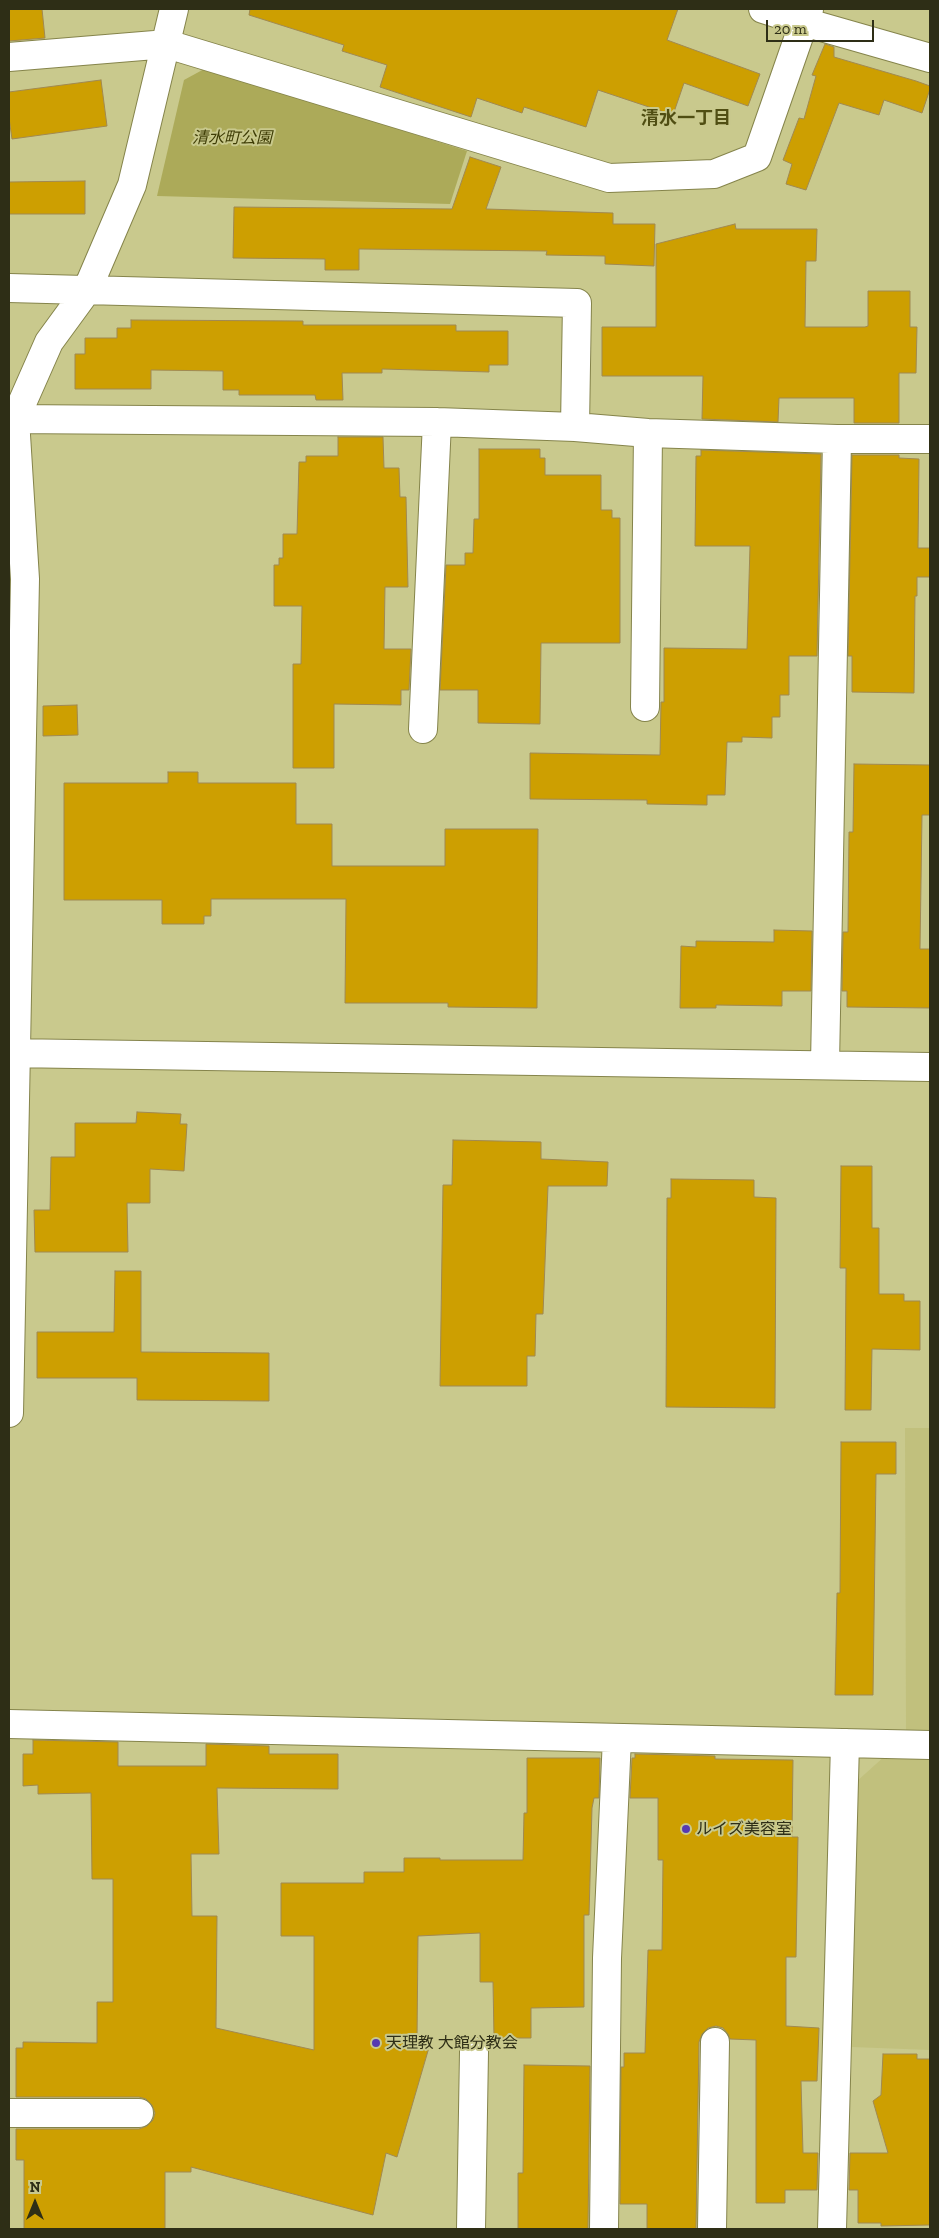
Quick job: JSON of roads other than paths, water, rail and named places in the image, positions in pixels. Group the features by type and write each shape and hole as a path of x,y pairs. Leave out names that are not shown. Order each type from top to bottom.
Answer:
{"street":[{"path":"9,1413 13,1054 25,579 12,419 49,342 87,290 132,186 174,9"},
{"path":"763,9 807,15 930,58"},
{"path":"9,57 167,44 609,178 714,174 757,157 807,15"},
{"path":"9,288 577,303 575,426"},
{"path":"12,419 437,422 575,426 648,433 837,439 930,439"},
{"path":"423,729 437,422"},
{"path":"644,707 648,433"},
{"path":"825,1064 837,439"},
{"path":"13,1054 825,1064 930,1067"},
{"path":"9,1724 845,1744 930,1744"},
{"path":"604,2229 606,1958 618,1738"},
{"path":"832,2229 845,1744"},
{"path":"712,2229 715,2042"},
{"path":"472,2229 474,2052"},
{"path":"9,2113 139,2113"}],"place":[{"name":"ルイズ美容室","path":"686,1829"},
{"name":"天理教 大館分教会","path":"376,2043"}],"district":[{"name":"清水一丁目","path":"686,119"}],"park label":[{"name":"清水町公園","path":"232,138"}]}
